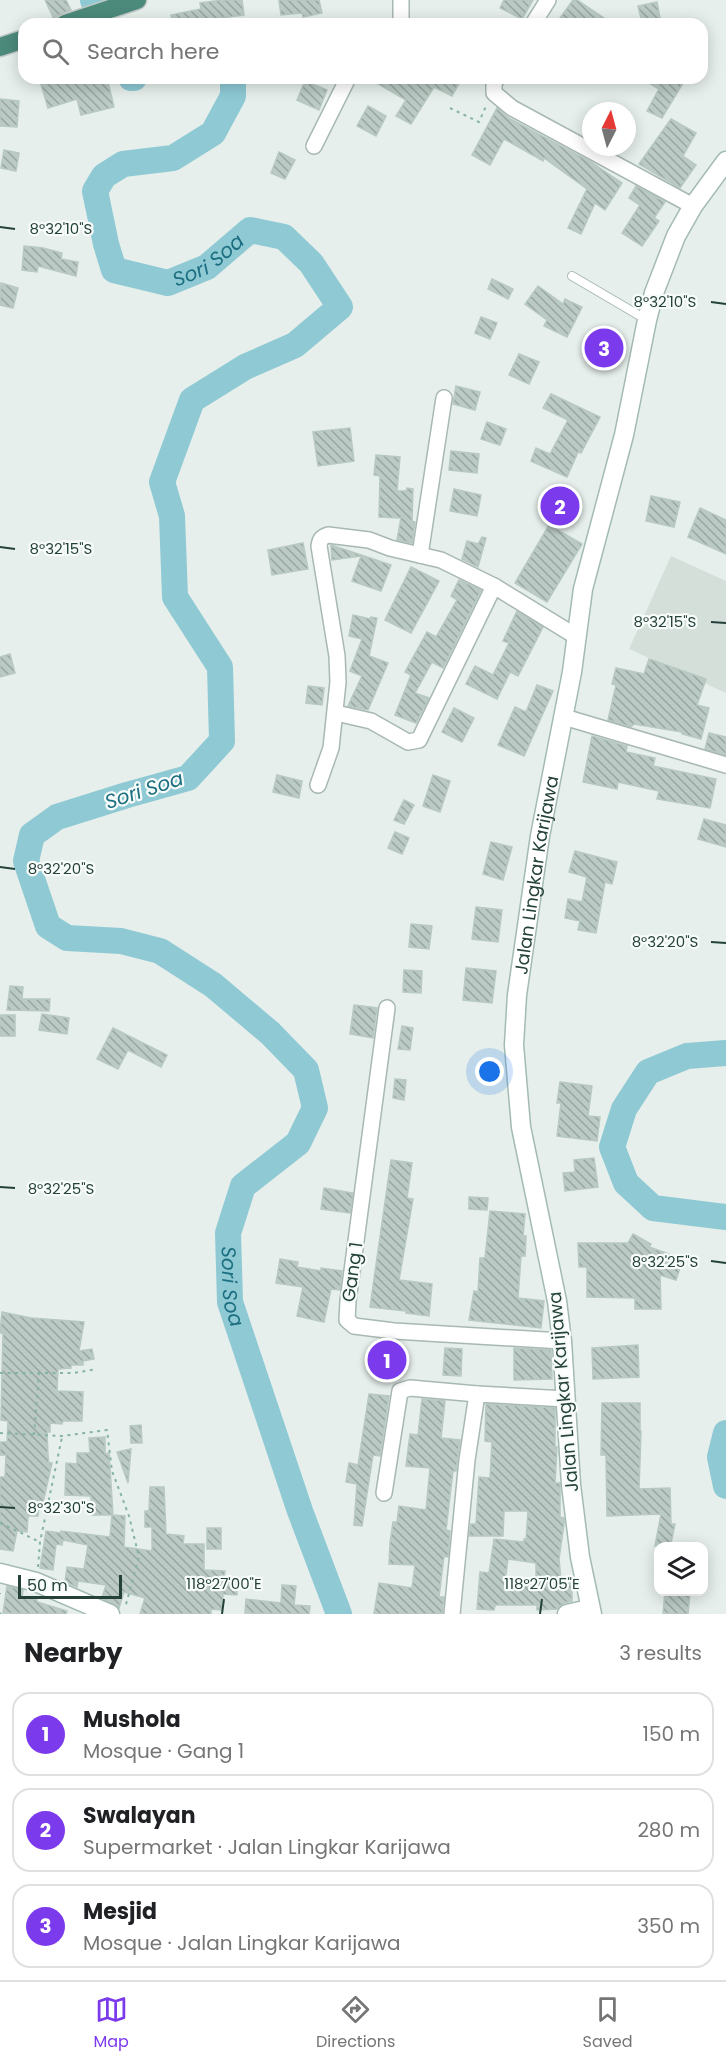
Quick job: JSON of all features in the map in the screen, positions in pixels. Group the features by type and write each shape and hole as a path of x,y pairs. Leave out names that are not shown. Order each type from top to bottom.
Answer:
{"highway":[{"path":"82,18 133,1"},
{"path":"0,48 18,41"}],"main road":[{"name":"Jalan Lingkar Karijawa","path":"590,1611 580,1557 571,1485 562,1341 557,1301 521,1127 514,1045 517,995 540,836 564,717 583,589 624,435 647,320 665,262 693,206 726,161"},
{"path":"0,1573 36,1582 84,1608 110,1614"},
{"path":"567,1614 590,1611"}],"street":[{"path":"401,0 401,18"},
{"path":"537,18 548,0"},
{"path":"314,146 345,84"},
{"path":"495,84 497,96 512,108 693,206"},
{"path":"420,555 444,398"},
{"path":"318,786 331,748 338,682 337,656 320,540 328,535 356,537 441,560 494,586 577,637"},
{"path":"336,713 371,721 408,741 419,740 494,586"},
{"path":"564,717 726,765"},
{"name":"Gang 1","path":"387,1008 347,1320 354,1326 394,1331 562,1341"},
{"path":"384,1494 400,1391 410,1388 566,1399"},
{"path":"452,1614 467,1460 477,1394"}],"lane":[{"path":"572,276 647,320"}],"path":[{"path":"450,108 480,122 495,84"},
{"path":"0,1373 74,1374 98,1370"},
{"path":"34,1435 39,1373"},
{"path":"0,1433 62,1436 107,1430 112,1471 129,1516 139,1557 123,1614"},
{"path":"36,1582 40,1542 62,1436"},
{"path":"0,1523 40,1542"}],"shaded area":[{"path":"671,556 726,581 726,693 629,649"}],"building":[{"path":"45,0 66,0 71,10 54,18"},
{"path":"242,0 244,15 220,18 172,18 171,15 201,9 200,3"},
{"path":"279,0 319,0 322,13 303,17 302,13 281,15"},
{"path":"504,0 533,0 523,18 500,8"},
{"path":"573,0 577,0 604,18 560,18"},
{"path":"657,2 660,18 641,18 638,6"},
{"path":"41,84 108,84 114,107 81,115 77,99 48,108"},
{"path":"304,84 312,84 327,90 319,110 297,100"},
{"path":"378,84 459,84 452,96 434,87 411,124 396,116 406,100"},
{"path":"651,84 682,84 662,118 647,111 659,89"},
{"path":"0,99 19,101 17,127 0,126"},
{"path":"368,106 386,116 376,136 357,126"},
{"path":"497,108 507,117 589,161 622,183 605,210 595,203 581,234 568,228 587,189 544,158 543,161 504,139 490,165 472,155"},
{"path":"671,119 696,133 683,156 696,165 680,188 639,164"},
{"path":"4,150 19,153 16,171 1,168"},
{"path":"279,152 295,160 285,179 271,173"},
{"path":"636,186 665,202 654,218 659,221 642,246 622,233 640,205 629,198"},
{"path":"24,246 62,253 61,259 78,262 76,276 38,266 37,272 22,270"},
{"path":"492,279 513,289 508,299 488,289"},
{"path":"1,283 18,288 13,308 0,305"},
{"path":"538,286 563,304 565,299 582,307 567,337 544,326 547,320 525,304"},
{"path":"481,317 497,323 490,339 475,333"},
{"path":"519,354 539,362 529,384 509,375"},
{"path":"456,386 480,392 475,410 453,404"},
{"path":"551,394 600,417 581,453 578,452 567,477 531,461 536,448 550,454 568,420 543,408"},
{"path":"487,422 506,429 500,445 481,439"},
{"path":"350,428 354,461 318,466 313,432"},
{"path":"451,451 479,454 477,473 449,470"},
{"path":"376,455 400,457 397,491 413,489 412,521 415,522 412,543 397,540 401,518 379,517 380,476 374,475"},
{"path":"454,489 481,495 477,516 450,511"},
{"path":"651,496 680,502 674,527 646,521"},
{"path":"700,508 726,520 726,554 688,537"},
{"path":"549,525 582,544 547,602 515,583"},
{"path":"482,537 486,538 478,567 462,559 467,541 478,544"},
{"path":"303,543 308,569 272,575 268,550"},
{"path":"331,545 391,565 381,591 352,581 361,556 332,560"},
{"path":"411,567 439,581 411,633 385,620"},
{"path":"459,580 481,590 443,668 432,662 415,693 429,698 416,723 395,715 411,675 405,672 427,632 436,637 457,600 451,596"},
{"path":"517,611 543,627 518,676 510,672 497,699 466,684 475,666 493,675 509,643 503,641"},
{"path":"353,615 370,619 371,617 377,618 369,656 388,663 368,710 348,706 362,676 350,671 362,639 349,636"},
{"path":"10,654 15,673 0,677 0,657"},
{"path":"649,659 706,679 697,705 709,708 701,739 682,734 682,732 634,724 631,727 608,720 616,685 612,684 616,668 644,674"},
{"path":"537,685 553,691 524,756 498,745 515,707 526,712"},
{"path":"308,686 324,688 322,705 306,703"},
{"path":"454,708 474,718 462,742 442,732"},
{"path":"709,733 726,737 726,755 705,749"},
{"path":"592,736 627,746 626,752 655,758 653,766 716,779 710,808 657,799 659,791 618,782 617,789 583,782"},
{"path":"277,775 302,781 299,798 273,792"},
{"path":"433,775 450,781 440,812 423,806"},
{"path":"404,800 414,805 404,824 394,820"},
{"path":"704,819 726,825 726,847 698,839"},
{"path":"395,832 409,838 402,854 388,848"},
{"path":"491,842 512,847 503,880 483,874"},
{"path":"575,851 617,862 612,884 605,882 596,933 578,930 580,921 565,918 568,899 582,902 587,877 569,872"},
{"path":"476,907 502,910 498,942 472,939"},
{"path":"411,924 432,926 429,949 409,947"},
{"path":"466,968 496,971 492,1003 463,1000"},
{"path":"404,970 422,971 421,993 403,992"},
{"path":"10,986 23,987 22,999 50,999 49,1011 7,1010"},
{"path":"354,1005 377,1008 373,1038 350,1034"},
{"path":"42,1014 69,1018 67,1034 39,1030"},
{"path":"0,1015 15,1015 15,1036 0,1036"},
{"path":"402,1026 413,1028 410,1050 398,1049"},
{"path":"113,1028 167,1055 161,1067 128,1050 118,1069 97,1059"},
{"path":"395,1079 406,1080 404,1100 393,1098"},
{"path":"560,1082 592,1086 588,1116 600,1117 597,1141 557,1136 561,1103 557,1103"},
{"path":"594,1158 598,1187 565,1191 563,1173 575,1172 574,1160"},
{"path":"391,1160 412,1163 407,1198 413,1199 399,1280 432,1284 429,1316 370,1307"},
{"path":"324,1188 353,1193 350,1213 321,1209"},
{"path":"469,1197 488,1198 487,1210 469,1209"},
{"path":"490,1211 525,1214 523,1236 526,1236 525,1256 521,1256 518,1298 544,1301 541,1328 469,1320 474,1291 478,1292 480,1258 485,1258"},
{"path":"633,1234 651,1244 649,1247 683,1259 676,1280 660,1275 661,1309 635,1309 635,1298 587,1297 587,1267 579,1267 578,1243 628,1243"},
{"path":"280,1259 298,1262 297,1267 321,1271 321,1268 342,1271 340,1290 331,1289 324,1322 297,1316 303,1287 276,1283"},
{"path":"2,1312 31,1318 84,1322 79,1351 92,1349 94,1359 83,1361 83,1365 71,1365 71,1368 58,1369 57,1391 83,1392 82,1421 50,1423 50,1432 47,1432 48,1456 49,1463 52,1463 42,1507 39,1506 38,1516 28,1516 27,1532 17,1531 13,1551 0,1549 0,1477 5,1477 6,1455 0,1455 0,1442 7,1442 8,1421 1,1420 3,1333 0,1333"},
{"path":"376,1345 402,1348 399,1375 372,1371"},
{"path":"638,1345 639,1377 593,1379 592,1348"},
{"path":"445,1348 462,1349 461,1376 443,1375"},
{"path":"514,1348 551,1350 552,1379 514,1380"},
{"path":"369,1394 389,1396 380,1456 373,1455 362,1526 354,1525 357,1484 346,1482 349,1463 358,1465"},
{"path":"422,1399 445,1401 441,1438 460,1440 456,1471 453,1471 446,1530 450,1531 448,1557 444,1556 439,1597 444,1597 442,1614 374,1614 379,1583 412,1588 415,1565 389,1564 390,1543 393,1522 397,1522 399,1506 426,1510 430,1468 406,1466 410,1434 418,1435"},
{"path":"602,1403 640,1403 639,1489 670,1488 671,1524 675,1524 671,1542 656,1542 661,1514 607,1516 606,1455 601,1455"},
{"path":"486,1404 555,1408 555,1447 557,1447 555,1483 560,1483 560,1517 564,1518 559,1559 561,1580 572,1580 572,1601 564,1603 557,1609 537,1610 537,1605 495,1605 494,1610 477,1609 480,1572 489,1573 494,1539 524,1542 528,1511 504,1511 503,1536 469,1536 471,1524 476,1524 479,1477 490,1478 492,1442 485,1441","holes":["508,1559 536,1563 536,1583 505,1582"]},
{"path":"141,1425 142,1443 131,1443 130,1426"},
{"path":"105,1437 105,1454 109,1453 113,1515 125,1516 124,1547 152,1551 152,1527 145,1527 145,1511 149,1511 150,1487 164,1487 166,1534 184,1536 183,1544 204,1544 204,1570 225,1571 224,1579 237,1580 237,1595 223,1594 222,1610 211,1609 211,1614 140,1614 145,1598 124,1592 119,1608 102,1598 106,1585 78,1581 77,1587 65,1582 67,1567 84,1569 88,1545 63,1540 62,1545 56,1544 53,1570 40,1568 46,1531 110,1537 112,1515 91,1515 91,1496 65,1495 66,1463 77,1464 77,1453 90,1453 89,1438"},
{"path":"131,1449 128,1483 117,1452"},
{"path":"207,1528 221,1528 221,1549 207,1549"},
{"path":"282,1585 296,1586 294,1605 310,1606 309,1614 245,1613 246,1599 281,1603"},
{"path":"7,1586 23,1590 22,1598 37,1600 37,1602 67,1611 66,1614 3,1613"},
{"path":"665,1596 690,1596 688,1614 663,1613"}],"waterway":[{"name":"Sori Soa","path":"93,0 101,18"},
{"name":"Sori Soa","path":"233,84 233,96 213,133 173,158 123,164 104,176 95,191 114,270 168,283 207,267 250,230 284,237 311,263 340,307 295,345 245,367 192,400 162,482 172,516 175,597 220,667 222,741 188,778 57,817 32,835 26,861 48,926 67,938 121,941 160,951 213,985 270,1033 306,1070 315,1108 298,1143 243,1186 228,1233 230,1302 300,1511 339,1614"},
{"path":"726,1053 687,1056 648,1072 624,1109 612,1147 626,1183 653,1208 726,1217"},
{"path":"726,1433 720,1457 726,1486"}],"place":[{"name":"Mesjid","path":"604,348"},
{"name":"Swalayan","path":"560,506"},
{"name":"Mushola","path":"387,1360"}]}
